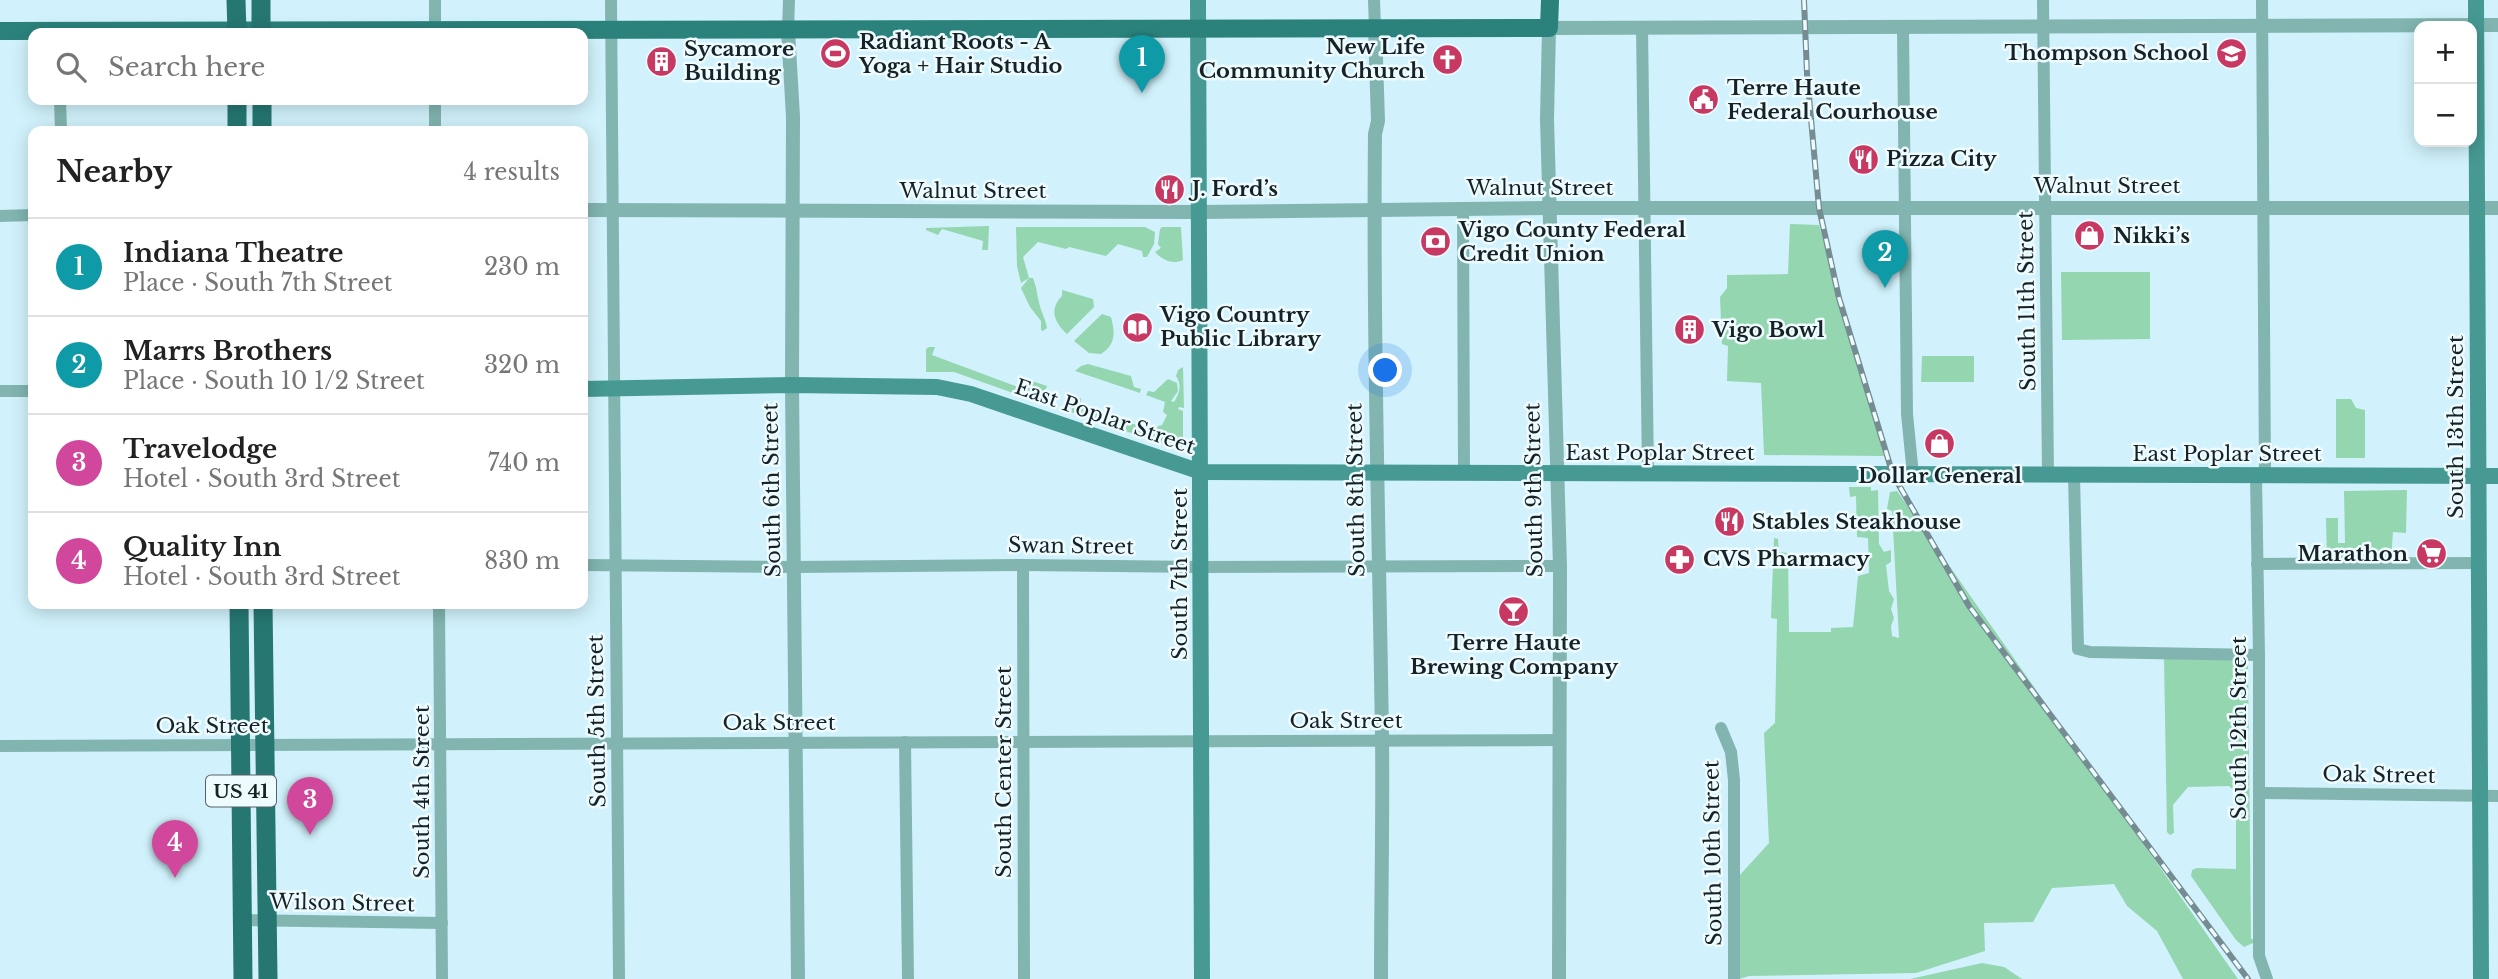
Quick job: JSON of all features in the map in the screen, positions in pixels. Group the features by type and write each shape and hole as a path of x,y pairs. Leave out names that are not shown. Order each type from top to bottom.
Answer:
{"highway":[{"path":"236,0 237,28"},
{"path":"261,0 261,28"},
{"path":"237,105 237,126"},
{"path":"262,105 262,126"},
{"name":"US 41","path":"239,609 243,979"},
{"name":"US 41","path":"262,609 268,979"}],"main road":[{"name":"South 7th Street","path":"1198,0 1202,979"},
{"name":"South 9th Street","path":"1549,28 1550,0"},
{"name":"South 13th Street","path":"2476,0 2476,21"},
{"path":"588,30 1549,28"},
{"path":"0,31 28,31"},
{"name":"South 13th Street","path":"2476,84 2481,979"},
{"name":"East Poplar Street","path":"588,388 792,386 954,389 1201,472 2498,476"}],"street":[{"path":"435,0 435,28"},
{"name":"South 5th Street","path":"611,0 619,979"},
{"name":"South 6th Street","path":"789,0 793,117 792,386 798,979"},
{"name":"South 8th Street","path":"1374,0 1378,121 1375,134 1374,211 1382,740 1381,979"},
{"name":"South 11th Street","path":"2043,0 2048,475"},
{"name":"South 12th Street","path":"2262,0 2258,564 2259,956 2267,979"},
{"path":"1549,28 2414,25"},
{"path":"2477,25 2498,25"},
{"path":"1642,27 1648,474"},
{"path":"1903,27 1907,414 1913,475"},
{"name":"South 9th Street","path":"1549,28 1547,119 1560,566 1559,979"},
{"path":"61,105 61,126"},
{"path":"435,105 435,126"},
{"name":"Walnut Street","path":"588,211 2498,208"},
{"path":"1463,209 1464,473"},
{"path":"0,216 28,215"},
{"path":"0,391 28,390"},
{"path":"2074,475 2078,649 2090,652 2259,655"},
{"path":"2258,564 2478,563"},
{"name":"Swan Street","path":"588,565 1560,566"},
{"name":"South Center Street","path":"1023,565 1024,979"},
{"name":"South 4th Street","path":"439,609 442,979"},
{"name":"South 10th Street","path":"1721,728 1731,752 1734,780 1734,979"},
{"name":"Oak Street","path":"0,746 1559,740"},
{"path":"905,742 908,979"},
{"name":"Oak Street","path":"2259,793 2498,796"},
{"name":"Wilson Street","path":"243,920 442,923"}],"green space":[{"path":"1790,224 1819,225 1884,456 1764,455 1761,383 1727,381 1728,346 1722,344 1720,297 1727,288 1727,275 1788,274"},
{"path":"989,226 988,250 982,250 983,241 942,229 938,235 926,230 926,228"},
{"path":"1016,227 1145,227 1155,232 1154,244 1147,257 1143,257 1142,251 1118,244 1106,256 1038,242 1023,257 1029,278 1021,283 1017,266"},
{"path":"1162,227 1181,227 1183,260 1168,261 1155,252 1161,248 1158,244"},
{"path":"2061,272 2150,272 2150,339 2062,340"},
{"path":"1029,278 1033,278 1046,322 1047,328 1043,331 1041,321 1030,307 1021,288"},
{"path":"1062,290 1093,299 1094,307 1067,334 1059,325 1054,311 1062,296"},
{"path":"1102,314 1111,317 1114,333 1112,342 1101,354 1089,353 1074,341"},
{"path":"935,347 932,355 1026,390 1032,381 1047,386 1041,403 954,372 926,372 926,349"},
{"path":"1922,356 1974,356 1974,382 1921,382"},
{"path":"1088,364 1131,376 1134,387 1141,389 1140,393 1075,371"},
{"path":"1183,367 1184,408 1178,409 1183,411 1183,451 1071,412 1075,399 1081,398 1081,407 1156,431 1167,415 1163,412 1165,402 1146,395 1148,391 1154,392 1168,379 1177,383 1178,391 1171,401 1174,402 1180,389 1176,376 1178,370"},
{"path":"2336,399 2351,399 2356,408 2365,410 2365,458 2336,458"},
{"path":"1849,487 1871,487 1871,491 1878,490 1879,544 1884,552 1891,550 1891,562 1886,565 1889,591 1894,599 1891,609 1894,618 1892,636 1899,638 1892,511 1887,509 1890,492 1897,491 2238,979 2183,979 2157,931 2127,906 2114,884 2052,888 2033,922 1984,923 1985,951 1916,973 1749,976 1739,979 1739,876 1769,843 1764,733 1775,723 1777,619 1771,618 1774,538 1778,539 1779,552 1788,553 1789,632 1831,632 1831,628 1853,627 1858,576 1869,573 1868,538 1857,537 1856,496 1850,497"},
{"path":"2407,490 2406,533 2393,532 2391,559 2327,559 2326,518 2338,518 2338,543 2345,543 2344,491"},
{"path":"2164,658 2248,661 2253,943 2244,947 2236,940 2191,876 2192,870 2197,868 2236,869 2236,792 2229,786 2188,787 2173,805 2174,833 2170,835 2167,832"},
{"path":"1982,963 2004,967 2022,979 1910,979"}],"railway":[{"path":"1804,0 1807,74 1819,208 1839,298 1893,475 1969,606 2248,979"}],"place":[{"name":"Thompson School","path":"2232,53"},
{"name":"Radiant Roots - A Yoga + Hair Studio","path":"836,54"},
{"name":"New Life Community Church","path":"1448,59"},
{"name":"Sycamore Building","path":"661,61"},
{"name":"Indiana Theatre","path":"1142,93"},
{"name":"Terre Haute Federal Courhouse","path":"1704,100"},
{"name":"Pizza City","path":"1863,159"},
{"name":"J. Ford’s","path":"1169,189"},
{"name":"Nikki’s","path":"2090,236"},
{"name":"Vigo County Federal Credit Union","path":"1436,242"},
{"name":"Marrs Brothers","path":"1885,288"},
{"name":"Vigo Country Public Library","path":"1137,327"},
{"name":"Vigo Bowl","path":"1689,330"},
{"name":"Dollar General","path":"1940,444"},
{"name":"Stables Steakhouse","path":"1729,522"},
{"name":"Marathon","path":"2431,554"},
{"name":"CVS Pharmacy","path":"1680,559"},
{"name":"Terre Haute Brewing Company","path":"1514,611"},
{"name":"Travelodge","path":"310,835"},
{"name":"Quality Inn","path":"175,878"}]}
